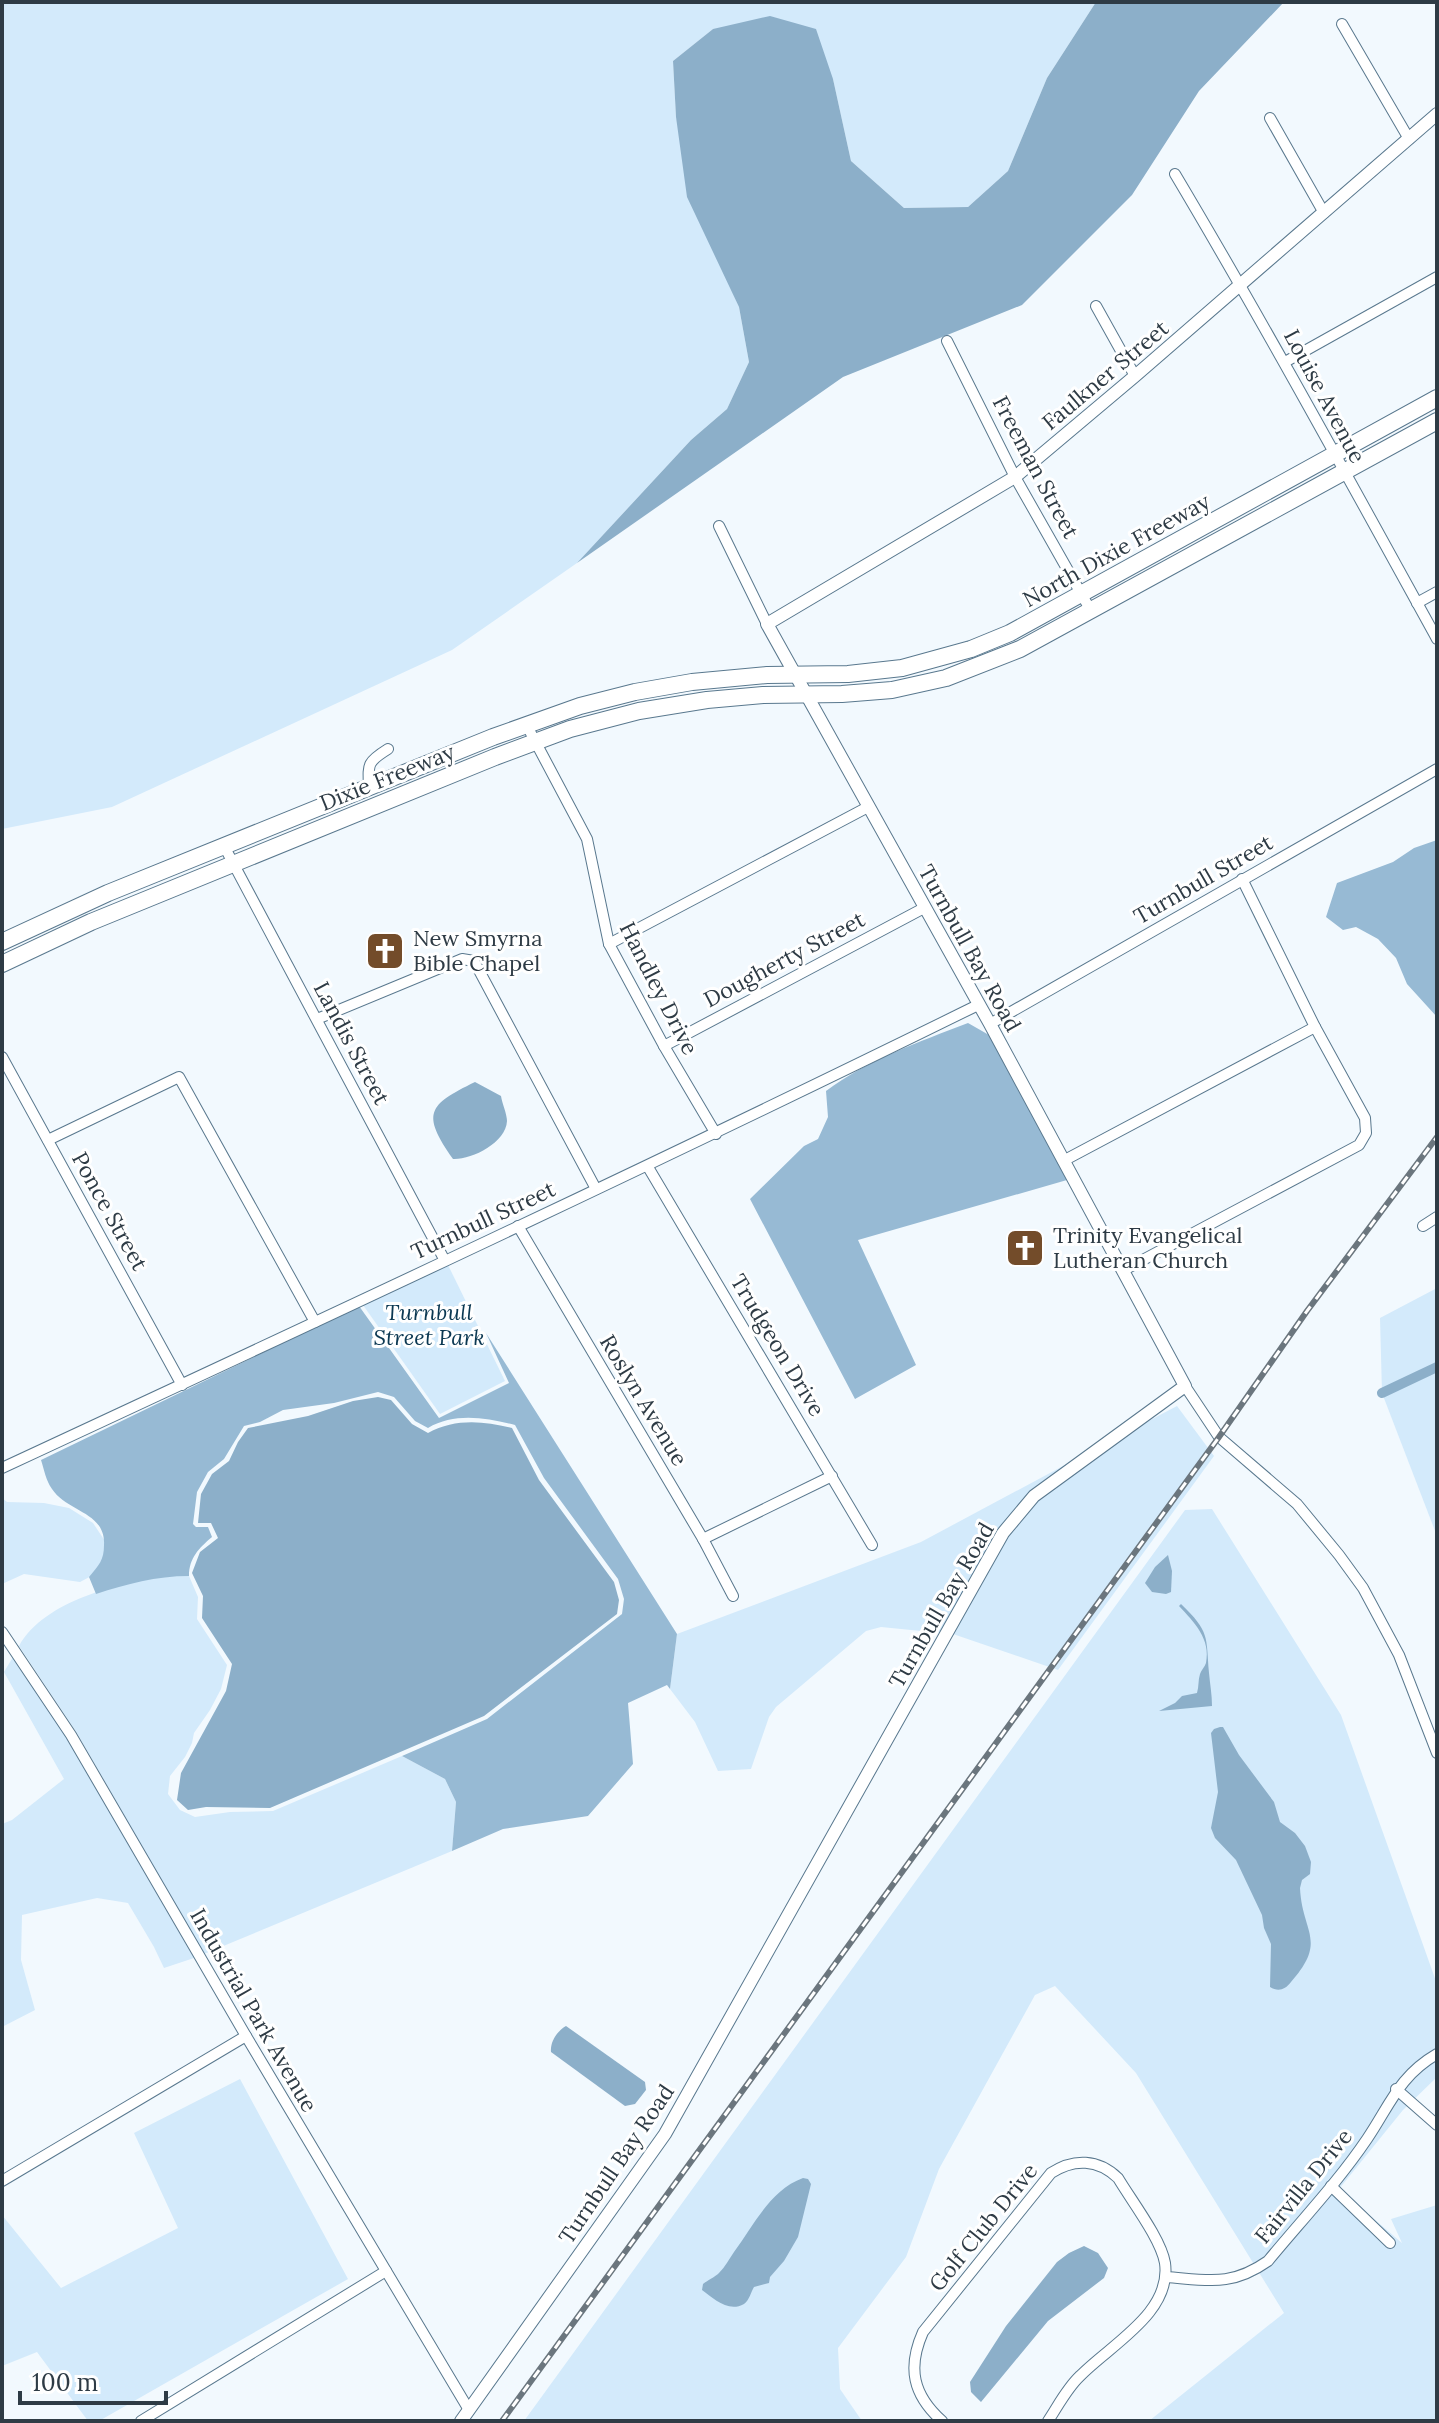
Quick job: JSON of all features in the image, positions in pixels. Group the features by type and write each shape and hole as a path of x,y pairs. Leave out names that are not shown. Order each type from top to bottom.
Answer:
{"main road":[{"name":"North Dixie Freeway","path":"794,674 864,673 940,659 1010,633 1437,398"},
{"name":"North Dixie Freeway","path":"805,694 892,690 946,678 1020,649 1437,421"},
{"name":"Dixie Freeway","path":"2,942 83,903 526,724 590,703 662,687 742,676 794,674"},
{"name":"Dixie Freeway","path":"2,964 91,922 535,742 591,724 674,704 805,694"}],"street":[{"path":"1342,24 1409,139"},
{"name":"Faulkner Street","path":"767,624 1015,477 1437,114"},
{"path":"1270,118 1324,213"},
{"name":"Louise Avenue","path":"1175,174 1285,362 1437,639"},
{"path":"1285,362 1437,277"},
{"path":"1096,306 1135,376"},
{"name":"Freeman Street","path":"947,341 1015,477 1091,611"},
{"path":"719,526 767,624"},
{"path":"1417,603 1437,592"},
{"name":"Turnbull Bay Road","path":"465,2416 665,2134 1003,1533 1034,1496 1185,1386 990,1024 767,624"},
{"name":"Handley Drive","path":"526,724 587,839 609,944 716,1134"},
{"path":"369,787 368,767 372,759 388,749"},
{"name":"Turnbull Street","path":"990,1024 1437,769"},
{"path":"609,944 868,807"},
{"name":"Landis Street","path":"224,846 444,1259"},
{"path":"1124,1270 1359,1145 1366,1133 1365,1118 1315,1027 1242,879"},
{"name":"Dougherty Street","path":"664,1046 924,908"},
{"path":"317,1019 462,959 474,961 596,1189"},
{"name":"Turnbull Street","path":"2,1468 444,1259 648,1167 978,1005"},
{"path":"1063,1161 1315,1027"},
{"name":"Ponce Street","path":"2,1057 182,1385"},
{"path":"48,1140 179,1077 315,1322"},
{"name":"Trudgeon Drive","path":"648,1167 872,1545"},
{"path":"1423,1226 1437,1217"},
{"name":"Roslyn Avenue","path":"518,1226 703,1539 733,1596"},
{"path":"1185,1386 1219,1437 1297,1504 1363,1588 1399,1655 1437,1753"},
{"path":"703,1539 832,1476"},
{"name":"Industrial Park Avenue","path":"2,1632 71,1735 386,2271 465,2416"},
{"path":"2,2181 246,2036"},
{"name":"Fairvilla Drive","path":"1166,2277 1238,2278 1268,2261 1367,2140 1396,2089 1437,2054"},
{"path":"1396,2089 1437,2125"},
{"name":"Golf Club Drive","path":"942,2421 927,2408 916,2386 913,2365 916,2347 923,2332 1051,2173 1061,2166 1073,2162 1093,2162 1118,2178 1159,2245 1165,2261 1166,2277"},
{"path":"1331,2186 1390,2243"},
{"path":"141,2421 386,2271"},
{"path":"1048,2421 1078,2378 1151,2312 1166,2277"}],"green space":[{"path":"2,2 1096,2 1047,78 1008,171 968,207 904,208 851,161 833,79 713,29 673,61 676,117 718,259 739,307 749,362 727,409 691,440 577,563 452,650 112,807 2,829"},
{"name":"Turnbull Street Park","path":"447,1263 505,1381 440,1414 363,1305"},
{"path":"1437,1288 1437,1536 1382,1393 1380,1318"},
{"path":"1177,1406 1214,1456 1058,1670 953,1634 1008,1536 1038,1500 1139,1426"},
{"path":"1076,1459 1029,1494 941,1633 881,1627 866,1631 776,1707 769,1717 751,1769 718,1771 695,1722 670,1689 677,1634 921,1542"},
{"path":"2,1498 7,1502 44,1503 69,1508 93,1523 107,1544 106,1556 97,1573 80,1582 24,1574 2,1584"},
{"path":"1212,1509 1341,1715 1437,1984 1437,2077 1403,2110 1339,2189 1402,2243 1391,2219 1437,2205 1437,2421 1149,2421 1284,2313 1136,2073 1055,1986 1035,1995 939,2169 906,2257 838,2348 840,2389 862,2421 524,2421 1185,1510"},
{"path":"168,1576 189,1576 198,1597 197,1619 227,1665 221,1689 194,1733 185,1757 170,1776 168,1794 180,1810 195,1817 273,1811 402,1756 445,1779 456,1802 452,1851 204,1954 77,1733 19,1646 31,1630 65,1605 106,1589"},
{"path":"13,1657 66,1737 194,1958 164,1968 128,1903 97,1898 22,1915 21,1960 35,2010 2,2027 2,1824 12,1820 64,1779 4,1672"},
{"path":"240,2079 348,2279 99,2421 88,2421 37,2352 2,2366 2,2215 61,2288 178,2228 134,2133"}],"shaded area":[{"path":"1096,2 1284,2 1199,91 1132,195 1022,305 843,377 577,563 691,440 727,409 749,362 739,307 687,197 676,117 673,61 713,29 770,16 816,29 833,79 851,161 904,208 968,207 1008,171 1047,78"},
{"path":"1437,840 1437,1017 1407,984 1396,958 1378,939 1356,927 1343,930 1326,917 1337,883 1393,862 1414,848"},
{"path":"968,1023 989,1035 1067,1180 858,1240 916,1365 855,1399 750,1199 804,1146 818,1139 828,1117 826,1091 877,1060"},
{"path":"475,1082 501,1096 507,1118 505,1129 486,1149 469,1157 453,1159 436,1131 434,1112 447,1097"},
{"path":"359,1306 439,1418 509,1383 486,1333 677,1634 670,1689 667,1685 628,1703 633,1764 588,1816 503,1829 452,1851 456,1802 445,1779 402,1756 487,1719 622,1614 624,1599 618,1579 544,1478 515,1425 460,1418 428,1428 415,1421 394,1397 378,1392 334,1403 283,1410 244,1426 224,1459 208,1472 197,1492 193,1524 208,1527 212,1537 196,1554 189,1576 142,1581 96,1594 89,1577 102,1559 103,1534 92,1519 52,1489 41,1460"},
{"path":"378,1397 391,1400 412,1424 428,1433 449,1425 470,1422 512,1428 539,1480 614,1582 619,1600 617,1614 484,1716 270,1808 206,1807 188,1810 177,1800 181,1773 226,1691 232,1664 202,1618 203,1596 192,1573 200,1552 218,1538 211,1523 198,1523 201,1494 212,1474 229,1461 248,1428"},
{"path":"1168,1555 1172,1571 1171,1592 1152,1592 1145,1583 1155,1567"},
{"path":"1181,1604 1205,1635 1212,1706 1159,1711 1182,1696 1197,1693 1200,1674 1206,1663 1204,1639 1179,1606"},
{"path":"1223,1727 1239,1755 1274,1802 1280,1822 1295,1833 1305,1846 1311,1862 1310,1874 1302,1880 1300,1888 1311,1946 1302,1968 1281,1989 1270,1987 1271,1944 1262,1915 1236,1860 1215,1838 1211,1828 1218,1792 1211,1733"},
{"path":"566,2026 645,2082 646,2090 635,2104 625,2106 551,2052 555,2037"},
{"path":"803,2178 811,2184 798,2237 769,2283 754,2287 746,2303 732,2307 702,2290 703,2284 723,2268 772,2200"},
{"path":"1084,2246 1098,2253 1108,2268 1104,2278 1048,2321 981,2402 971,2392 970,2382 1006,2326 1057,2262"}],"waterway":[{"path":"1382,1393 1437,1367"}],"railway":[{"path":"502,2421 1219,1437 1307,1311 1437,1137"}],"place":[{"name":"New Smyrna Bible Chapel","path":"385,951"},
{"name":"Trinity Evangelical Lutheran Church","path":"1025,1248"}]}
